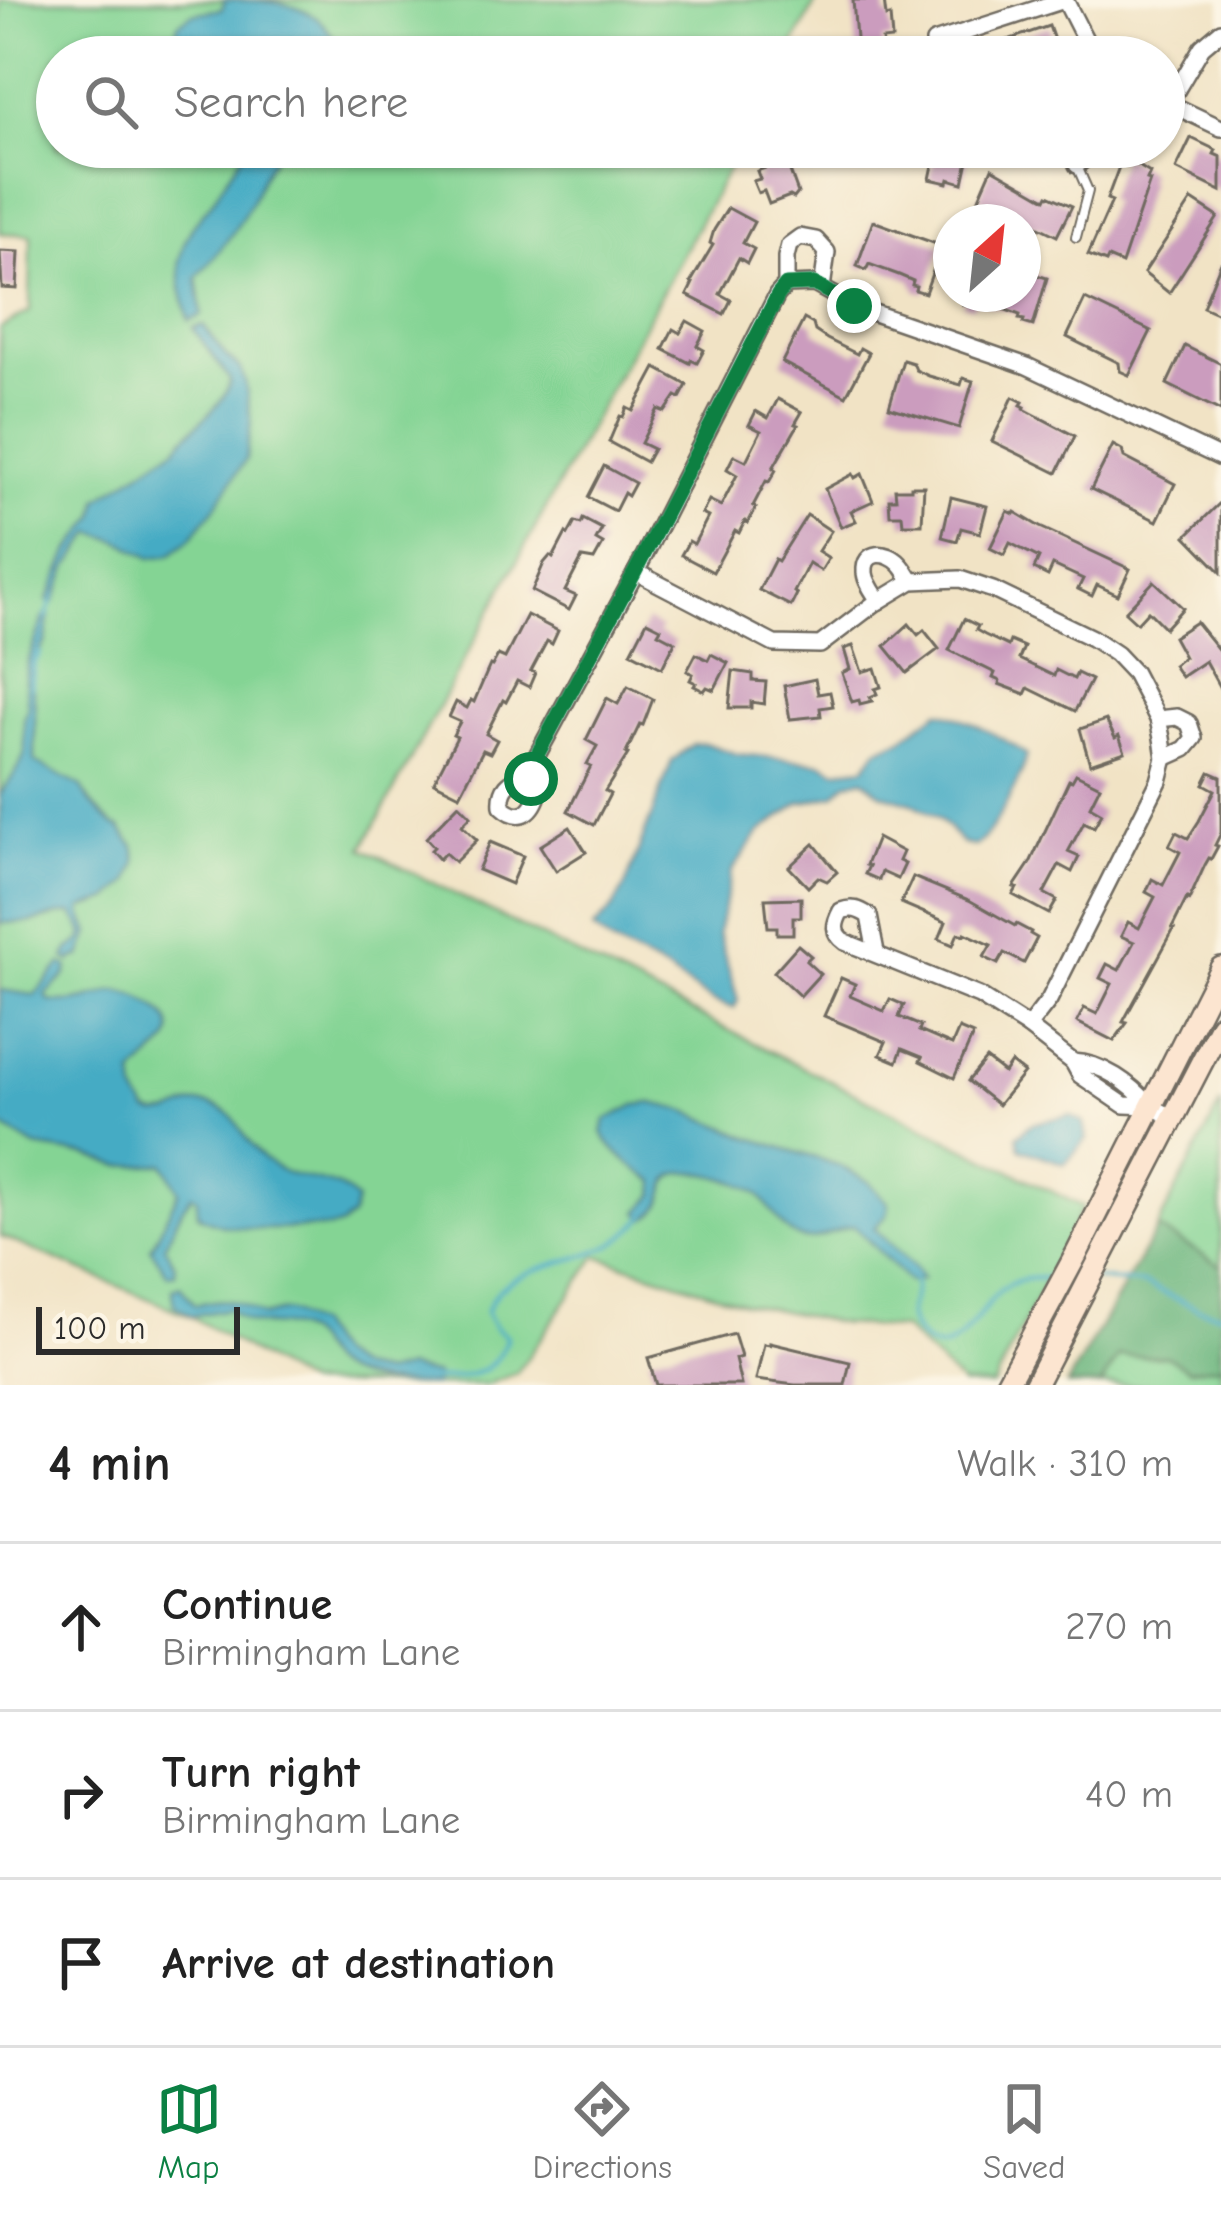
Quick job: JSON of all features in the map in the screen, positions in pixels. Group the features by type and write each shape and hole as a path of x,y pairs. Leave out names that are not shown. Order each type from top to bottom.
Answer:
{"main road":[{"path":"1006,1385 1221,968"},
{"path":"1035,1385 1221,1025"}],"street":[{"path":"953,36 1065,0 1083,36"},
{"path":"1185,74 1202,47 1221,31"},
{"path":"1185,111 1221,128"},
{"path":"528,772 786,285 789,244 800,237 816,240 827,252 822,288"},
{"path":"786,285 814,284 869,312 1057,378 1221,458"},
{"path":"879,601 866,579 865,569 874,554 898,562 912,581"},
{"path":"635,572 774,644 820,645 912,581 960,579 1092,638 1134,673 1158,719 1166,758 1160,781 1049,1000 1028,1027"},
{"path":"1158,719 1178,717 1189,723 1194,738 1185,749 1166,758"},
{"path":"876,952 979,996 1028,1027 1073,1062 1080,1075 1124,1105 1150,1106"},
{"path":"1073,1062 1087,1063 1133,1087 1150,1106 1174,1118"}],"lane":[{"path":"1076,237 1088,191 1078,168"}],"green space":[{"path":"0,0 817,0 798,36 36,36 36,168 729,168 363,848 1083,1207 993,1385 962,1385 903,1329 843,1324 744,1303 597,1256 517,1373 486,1385 306,1385 194,1318 0,1236 0,328 30,311 31,235 0,233"},
{"path":"1221,1103 1221,1266 1157,1228"},
{"path":"1157,1228 1221,1266 1221,1366 1189,1369 1167,1356 1119,1356 1101,1385 1067,1385"},
{"path":"1119,1356 1167,1356 1189,1369 1221,1366 1221,1385 1101,1385"}],"water":[{"path":"225,0 279,3 305,11 332,36 175,36 178,24 192,14 222,9"},
{"path":"233,168 268,168 238,225 197,277 202,315 189,321 179,261 192,227"},
{"path":"203,325 240,368 245,381 251,422 246,459 213,510 170,555 151,558 93,532 69,566 54,602 48,600 69,553 96,516 99,499 177,447 222,399 230,380 193,328"},
{"path":"44,617 49,618 46,641 31,675 35,762 82,787 90,802 134,846 137,862 129,882 109,900 83,908 90,933 81,957 71,962 65,958 69,950 83,939 73,914 0,923 0,795 25,753 25,679"},
{"path":"939,711 984,729 1027,755 990,831 975,846 963,844 938,818 880,793 864,779 846,783 835,795 800,803 760,832 732,871 718,933 738,1000 734,1008 705,996 593,929 613,908 626,884 672,761 693,744 822,763 836,770 865,767 878,749 900,740"},
{"path":"62,964 68,967 66,975 46,995 49,1001 72,1002 122,992 141,998 166,1017 169,1039 134,1076 136,1094 148,1112 165,1114 202,1103 219,1108 275,1167 349,1193 356,1201 352,1217 330,1228 243,1228 197,1214 197,1198 192,1195 164,1246 175,1265 175,1273 168,1275 151,1249 179,1191 164,1164 121,1166 35,1147 0,1125 0,990 34,995"},
{"path":"651,1103 684,1110 751,1138 838,1165 869,1182 889,1204 887,1215 874,1228 922,1279 909,1282 854,1226 813,1239 793,1235 755,1192 716,1176 675,1175 659,1208 645,1219 639,1212 655,1195 656,1182 619,1154 602,1132 606,1120"},
{"path":"1070,1115 1084,1123 1087,1139 1065,1164 1020,1148 1017,1136 1031,1124"},
{"path":"180,1286 195,1305 223,1300 263,1316 292,1313 316,1325 335,1354 358,1369 384,1374 407,1368 436,1375 435,1385 352,1376 329,1364 304,1333 249,1322 228,1309 192,1316 174,1305 173,1289"}],"building":[{"path":"853,0 884,0 892,36 856,36"},
{"path":"1049,26 1053,36 1019,36"},
{"path":"1191,138 1216,150 1214,154 1221,157 1221,191 1176,169 1185,168"},
{"path":"789,168 798,193 769,204 753,181 760,179 757,171"},
{"path":"932,168 966,168 963,183 930,179"},
{"path":"992,168 1046,199 1048,195 1072,206 1057,236 1041,228 1041,204 990,204 979,198"},
{"path":"1119,168 1142,168 1150,173 1122,264 1088,255 1112,201 1107,199"},
{"path":"1192,200 1218,217 1169,293 1144,273"},
{"path":"728,208 754,222 743,243 754,249 747,263 739,258 720,294 731,300 724,314 687,295"},
{"path":"873,221 933,243 933,271 925,293 899,275 869,264 866,270 857,266"},
{"path":"0,251 19,252 17,289 2,288"},
{"path":"1221,262 1221,315 1203,307"},
{"path":"1085,299 1151,331 1129,375 1120,371 1119,363 1067,337"},
{"path":"1012,312 1037,312 1033,326 1023,323 1020,315"},
{"path":"804,319 827,339 857,354 860,348 869,353 846,396 782,362"},
{"path":"687,321 705,331 697,346 704,350 697,363 663,349 673,329 680,333"},
{"path":"1185,346 1221,364 1221,411 1167,384"},
{"path":"903,360 929,376 961,385 963,378 973,381 959,428 889,407"},
{"path":"656,368 687,385 665,412 658,409 641,443 653,449 646,462 609,442 620,416 627,408 633,411"},
{"path":"1013,397 1023,402 1024,409 1075,436 1057,473 992,441"},
{"path":"778,399 802,412 798,425 748,523 739,533 735,531 713,572 681,555 689,541 694,544 708,517 702,514 709,500 721,506 737,475 727,469 734,455 746,461 761,431 749,425 756,411 768,418"},
{"path":"1113,445 1124,457 1175,484 1157,521 1091,489"},
{"path":"604,466 635,483 615,511 588,497"},
{"path":"853,474 855,478 862,474 873,501 851,511 856,521 841,527 825,489"},
{"path":"924,486 922,524 903,524 902,515 890,515 889,499 896,499 895,489"},
{"path":"951,497 987,506 980,533 961,528 957,541 942,537"},
{"path":"1221,502 1221,572 1186,536"},
{"path":"1008,511 1130,569 1118,595 1097,585 1092,596 1078,589 1083,579 1053,565 1048,576 1034,569 1039,558 1010,543 1004,555 990,548"},
{"path":"807,515 831,531 818,551 829,558 821,571 809,563 791,606 759,590"},
{"path":"583,519 602,529 596,540 603,544 594,560 582,558 565,591 576,596 569,610 532,591 544,563 553,558 575,522 581,524"},
{"path":"1154,581 1183,608 1165,628 1148,611 1137,623 1125,612"},
{"path":"527,615 558,631 531,671 535,673 529,687 517,681 506,702 503,700 486,734 497,740 490,753 483,750 460,795 434,782 457,737 453,735 460,722 449,717 456,702 467,708 474,702 490,665 498,655 505,658"},
{"path":"964,619 1008,646 1010,641 1024,647 1019,659 1054,676 1056,670 1074,679 1077,673 1091,680 1075,711 1028,688 1025,694 999,684 995,673 949,650"},
{"path":"647,621 675,642 662,668 631,652"},
{"path":"1196,622 1221,653 1221,690 1205,661 1181,677 1173,665 1184,657 1173,637"},
{"path":"909,624 918,635 924,630 939,649 907,673 885,646"},
{"path":"853,646 862,672 875,668 881,687 875,689 872,701 860,704 859,700 852,702 842,673 850,669 844,649"},
{"path":"696,654 708,660 711,654 728,663 714,690 707,687 704,691 690,680 693,674 687,671"},
{"path":"733,671 766,682 764,704 729,708"},
{"path":"815,679 818,694 830,692 833,706 820,708 821,716 790,719 784,686"},
{"path":"628,686 653,699 605,791 610,794 594,825 568,811 597,746 586,740 607,698 618,704"},
{"path":"1106,720 1125,752 1090,764 1080,729"},
{"path":"1210,772 1221,777 1218,846 1114,1041 1077,1022 1084,1008 1097,1014 1112,984 1100,978 1107,964 1119,970 1134,942 1121,936 1128,922 1139,928 1155,897 1146,892 1152,879 1163,885 1180,852 1169,846 1176,832 1188,838 1199,821 1215,790 1204,784"},
{"path":"1076,774 1100,786 1090,806 1102,813 1094,827 1084,822 1068,852 1079,857 1072,872 1059,865 1044,893 1057,900 1049,914 1013,895 1014,887"},
{"path":"459,804 471,816 462,825 477,840 455,862 445,853 439,859 426,838"},
{"path":"570,827 586,852 556,871 540,846"},
{"path":"877,838 903,852 899,861 905,864 898,879 882,872 879,880 865,874"},
{"path":"490,842 523,856 511,884 478,870"},
{"path":"814,844 837,872 827,881 818,877 808,887 789,867"},
{"path":"913,877 1031,932 1037,938 1024,963 1004,953 998,964 984,957 991,945 965,933 958,933 953,945 939,939 946,922 901,903"},
{"path":"801,898 801,917 793,917 793,934 777,934 777,927 768,927 765,899"},
{"path":"798,945 811,956 806,961 820,974 800,996 774,972"},
{"path":"841,978 855,984 850,996 884,1011 890,999 904,1005 899,1017 921,1026 919,1031 952,1045 959,1029 973,1035 954,1078 902,1049 897,1062 880,1055 886,1042 824,1016"},
{"path":"986,1059 1004,1073 1011,1063 1024,1073 998,1105 968,1081"},
{"path":"734,1334 741,1357 735,1359 741,1385 656,1385 648,1358"},
{"path":"764,1344 850,1362 845,1385 756,1380"}],"waterway":[{"path":"46,619 54,595"},
{"path":"31,688 40,653"},
{"path":"432,1379 478,1372 495,1360 507,1337 486,1312 505,1285 605,1247 648,1213"},
{"path":"914,1281 909,1312 912,1327 936,1347 958,1339 1008,1285 1055,1278"},
{"path":"1096,1279 1144,1284 1221,1314"}],"route":[{"path":"531,779 528,772 778,295 786,285 814,284 854,306"}]}
